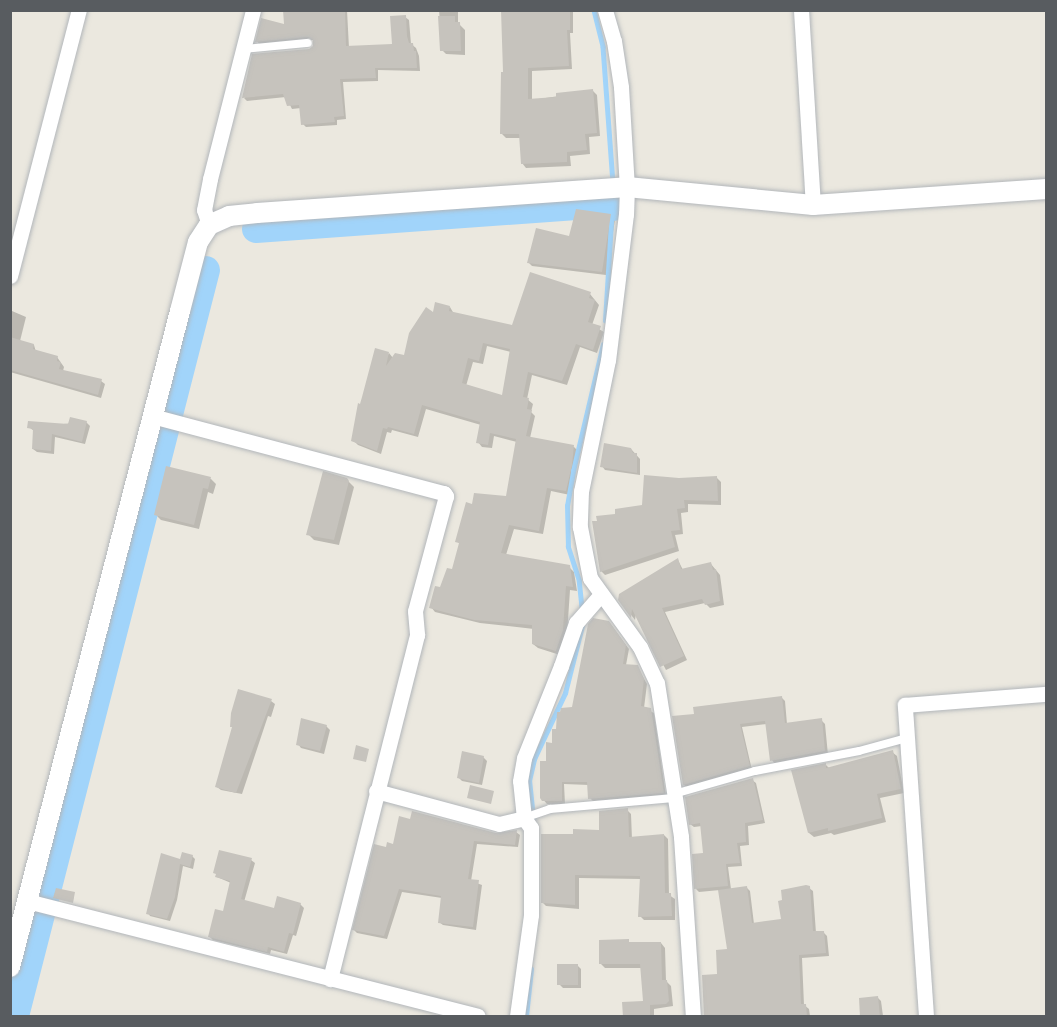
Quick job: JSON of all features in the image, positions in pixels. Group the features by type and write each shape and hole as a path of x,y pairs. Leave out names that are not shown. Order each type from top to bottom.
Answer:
{"street":[{"path":"10,276 79,10"},
{"path":"209,225 204,210 210,178 253,10"},
{"path":"605,10 614,41 621,87 627,187 619,286 608,360 581,491 580,527 585,563 590,578 640,647 657,683 681,837 693,1017"},
{"path":"801,10 813,204"},
{"path":"10,967 38,904 152,416 198,242 209,225 229,216 257,213 627,187 813,204 1047,189"},
{"path":"152,416 444,493 446,496 415,611 417,635 330,978"},
{"path":"517,1017 531,915 531,828 524,818 520,781 524,758 576,622 601,594"},
{"path":"926,1017 905,705 1047,694"},
{"path":"376,791 499,824 524,818"},
{"path":"38,904 478,1017"}],"lane":[{"path":"244,49 308,43"},
{"path":"524,818 550,809 674,796 755,771 859,751 907,738"}],"building":[{"path":"283,10 345,10 346,46 392,44 390,16 406,15 407,36 409,43 413,43 414,51 416,51 417,68 375,68 376,78 340,79 344,116 334,117 335,122 301,125 299,105 287,106 283,94 242,98 252,54 309,49 313,46 313,40 308,37 255,42 261,18 284,24"},
{"path":"501,10 570,11 570,30 567,30 569,66 528,68 528,99 556,97 556,93 593,89 597,133 585,134 587,150 567,152 567,162 521,164 519,134 500,134 501,72 503,72"},
{"path":"438,16 455,16 455,22 460,22 461,51 440,51"},
{"path":"576,209 611,214 602,272 527,263 536,228 569,236"},
{"path":"530,272 591,292 589,298 595,300 588,322 601,326 593,350 576,344 562,381 528,372 523,397 529,398 527,409 532,410 526,436 574,445 572,465 566,491 547,488 539,531 509,525 501,553 570,565 573,587 566,586 563,630 556,651 532,644 532,625 474,620 429,608 435,586 440,587 447,568 452,569 459,543 455,542 466,502 472,504 474,493 506,496 516,439 490,433 488,445 476,443 480,422 422,405 414,434 388,427 383,428 377,451 351,441 358,403 360,404 375,348 389,352 386,366 395,353 404,355 409,333 426,307 433,312 435,302 450,306 449,311 512,325","holes":["483,343 510,349 502,395 462,383 468,358 479,361"]},
{"path":"10,337 34,344 33,349 58,356 57,361 61,362 59,369 102,379 98,395 10,370"},
{"path":"70,417 87,421 82,442 52,434 51,451 32,449 33,429 27,428 28,421 68,424"},
{"path":"604,443 631,448 633,453 637,453 637,473 600,467"},
{"path":"166,466 211,477 208,489 203,488 194,525 154,515"},
{"path":"323,471 347,478 349,481 334,540 306,535"},
{"path":"644,475 679,478 717,476 718,501 684,500 685,508 677,509 680,530 671,531 675,547 600,572 592,521 597,521 596,516 615,514 615,509 642,505"},
{"path":"678,558 681,569 711,562 713,570 716,569 720,601 705,605 702,599 662,608 684,656 660,667 632,609 631,618 618,600 619,594"},
{"path":"593,618 609,621 626,645 623,664 638,665 644,679 641,706 651,708 664,793 588,799 587,782 562,782 562,801 542,801 540,798 540,761 546,761 546,742 552,743 552,729 556,729 557,712 560,712 561,708 572,707 588,624"},
{"path":"238,689 272,699 236,793 215,787 232,727 230,727 231,713"},
{"path":"782,696 785,723 822,718 825,751 770,761 765,721 740,724 750,766 683,785 672,716 694,714 693,707"},
{"path":"301,718 327,725 320,751 296,745"},
{"path":"356,745 369,749 366,762 353,759"},
{"path":"893,750 901,789 877,794 882,818 828,831 828,828 808,833 791,770 826,763 826,768"},
{"path":"462,751 484,756 479,783 457,778"},
{"path":"753,778 763,820 745,823 746,842 737,843 740,863 726,864 728,886 694,889 692,854 703,853 700,823 689,825 685,797"},
{"path":"470,785 494,791 491,804 467,798"},
{"path":"628,808 629,837 664,834 665,893 671,893 672,916 638,917 640,876 575,875 575,905 541,903 541,834 573,834 573,829 599,830 599,811"},
{"path":"412,811 496,833 517,830 515,845 474,841 468,879 479,880 473,927 438,923 441,896 399,889 384,936 352,930 374,844 386,847 387,842 393,844 399,816 410,819"},
{"path":"219,850 252,858 241,899 274,908 277,896 301,903 293,934 289,933 284,952 268,947 267,952 208,937 215,909 223,911 230,881 215,877 216,874 213,873"},
{"path":"182,852 193,855 190,867 180,864 175,897 167,919 146,914 161,853 180,859"},
{"path":"747,886 752,923 781,919 778,901 782,900 781,890 810,886 813,931 824,931 826,953 799,955 801,1004 806,1004 807,1017 704,1017 702,975 717,974 716,950 727,949 718,890"},
{"path":"56,888 75,892 73,903 53,898"},
{"path":"629,939 629,942 661,942 662,980 667,980 669,1001 666,1004 650,1005 650,1017 623,1017 622,1002 643,1001 640,964 599,964 599,940"},
{"path":"557,964 578,964 578,985 557,985"},
{"path":"878,996 880,1017 860,1017 859,998"}],"waterway":[{"path":"594,10 603,47 613,183"},
{"path":"605,321 613,192"},
{"path":"256,229 604,204 614,207"},
{"path":"15,1016 206,270"},
{"path":"582,612 579,581 568,547 567,506 603,344"},
{"path":"533,818 529,781 534,759 565,693 582,626"},
{"path":"526,1016 531,969"}]}
